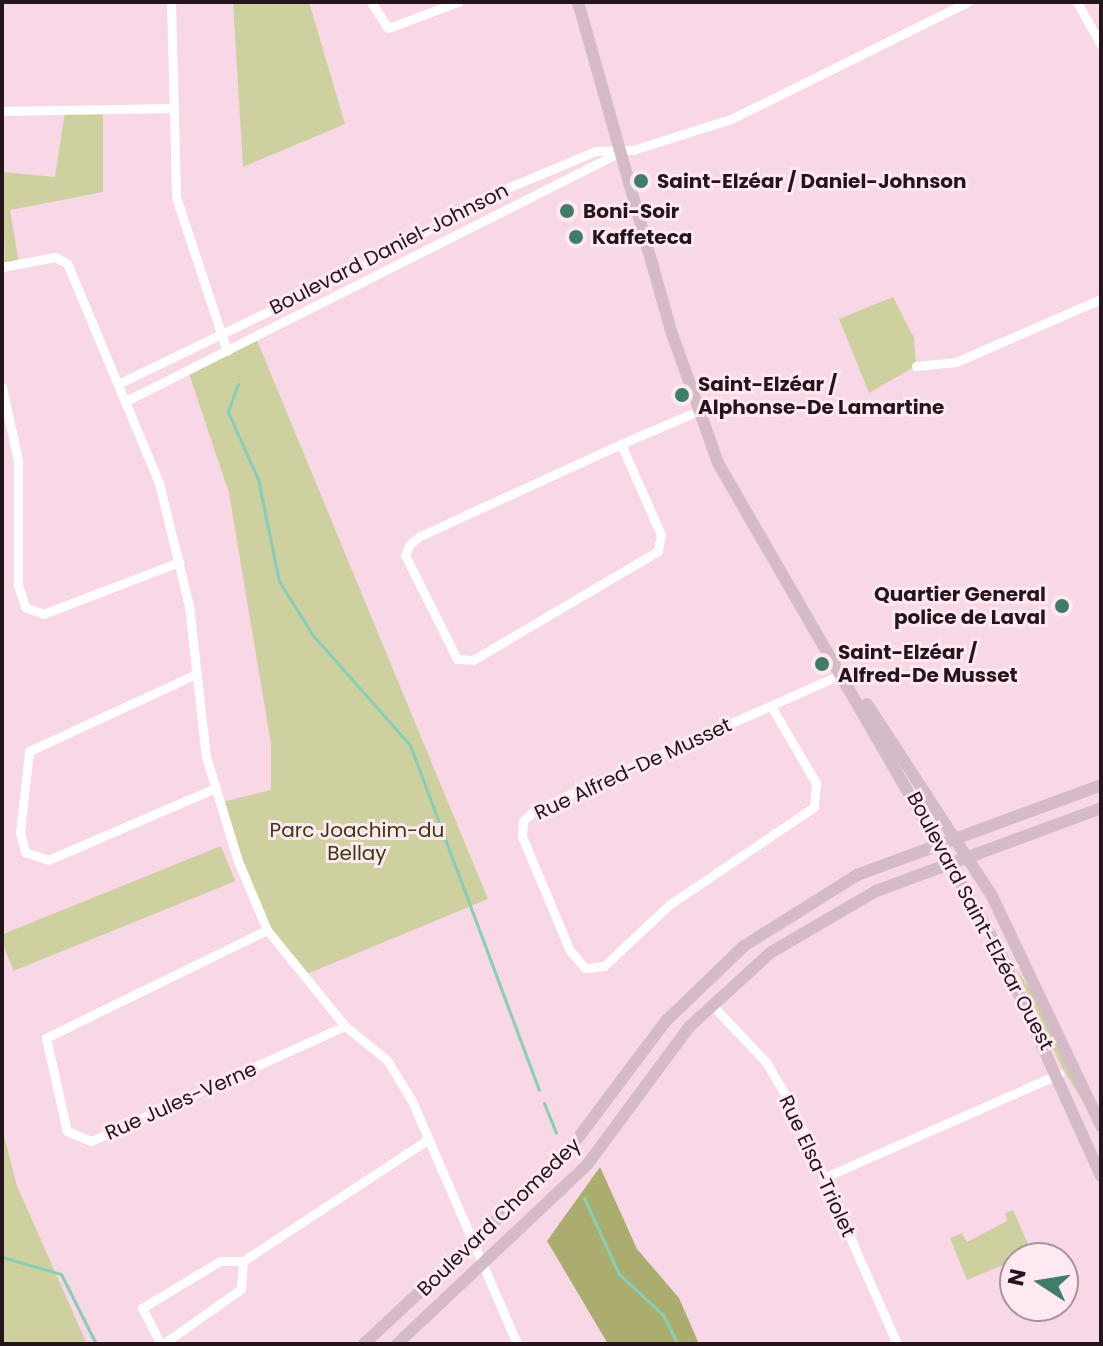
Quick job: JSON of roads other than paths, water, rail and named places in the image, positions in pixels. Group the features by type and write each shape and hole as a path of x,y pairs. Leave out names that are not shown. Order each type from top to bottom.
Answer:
{"street":[{"path":"171,2 176,197 227,351"},
{"path":"371,2 388,28 458,2"},
{"name":"Boulevard Saint-Elzéar Ouest","path":"578,2 698,411 732,490 941,842 1059,1074 1101,1176"},
{"name":"Boulevard Daniel-Johnson","path":"128,400 620,152 731,119 968,2"},
{"path":"1077,2 1101,45"},
{"path":"2,111 172,108"},
{"name":"Boulevard Daniel-Johnson","path":"120,383 393,251 469,204 596,151 620,152"},
{"path":"2,267 55,257 67,263 128,400 179,562 213,789 267,930 345,1026 387,1060 427,1140 479,1266 517,1344"},
{"path":"916,366 956,362 1101,299"},
{"path":"2,387 18,461 18,585 25,607 43,614 179,562"},
{"path":"621,444 661,535 658,551 473,660 457,659 405,555 410,544 621,444 698,411"},
{"path":"196,674 29,751 20,832 25,852 48,860 213,789"},
{"name":"Boulevard Saint-Elzéar Ouest","path":"842,674 907,757 968,855 1028,963 1101,1126"},
{"name":"Rue Alfred-De Musset","path":"771,706 816,783 814,807 705,877 604,966 585,968 566,940 522,836 523,821 535,810 842,674"},
{"name":"Boulevard Chomedey","path":"364,1344 574,1147 656,1033 721,965 821,894 941,842 1101,785"},
{"name":"Boulevard Chomedey","path":"397,1344 598,1153 711,1004 821,920 968,855 1101,808"},
{"name":"Rue Jules-Verne","path":"267,930 46,1038 67,1131 91,1141 345,1026"},
{"name":"Rue Elsa-Triolet","path":"711,1004 766,1062 823,1178 897,1344"},
{"path":"823,1178 1059,1074"},
{"path":"243,1261 241,1289 162,1344 142,1308 220,1261 243,1261 427,1140"}],"waterway":[{"path":"238,384 228,412 258,479 279,581 312,634 410,745 539,1090"},
{"path":"544,1103 556,1133"},
{"path":"584,1198 619,1274 663,1315 678,1344"},
{"path":"2,1257 61,1274 96,1344"}],"place":[{"name":"Saint-Elzéar / Daniel-Johnson","path":"641,181"},
{"name":"Boni-Soir","path":"567,211"},
{"name":"Kaffeteca","path":"576,237"},
{"name":"Saint-Elzéar / Alphonse-De Lamartine","path":"682,395"},
{"name":"Quartier General police de Laval","path":"1062,606"},
{"name":"Saint-Elzéar / Alfred-De Musset","path":"822,664"}],"park label":[{"name":"Parc Joachim-du Bellay","path":"357,842"}]}
